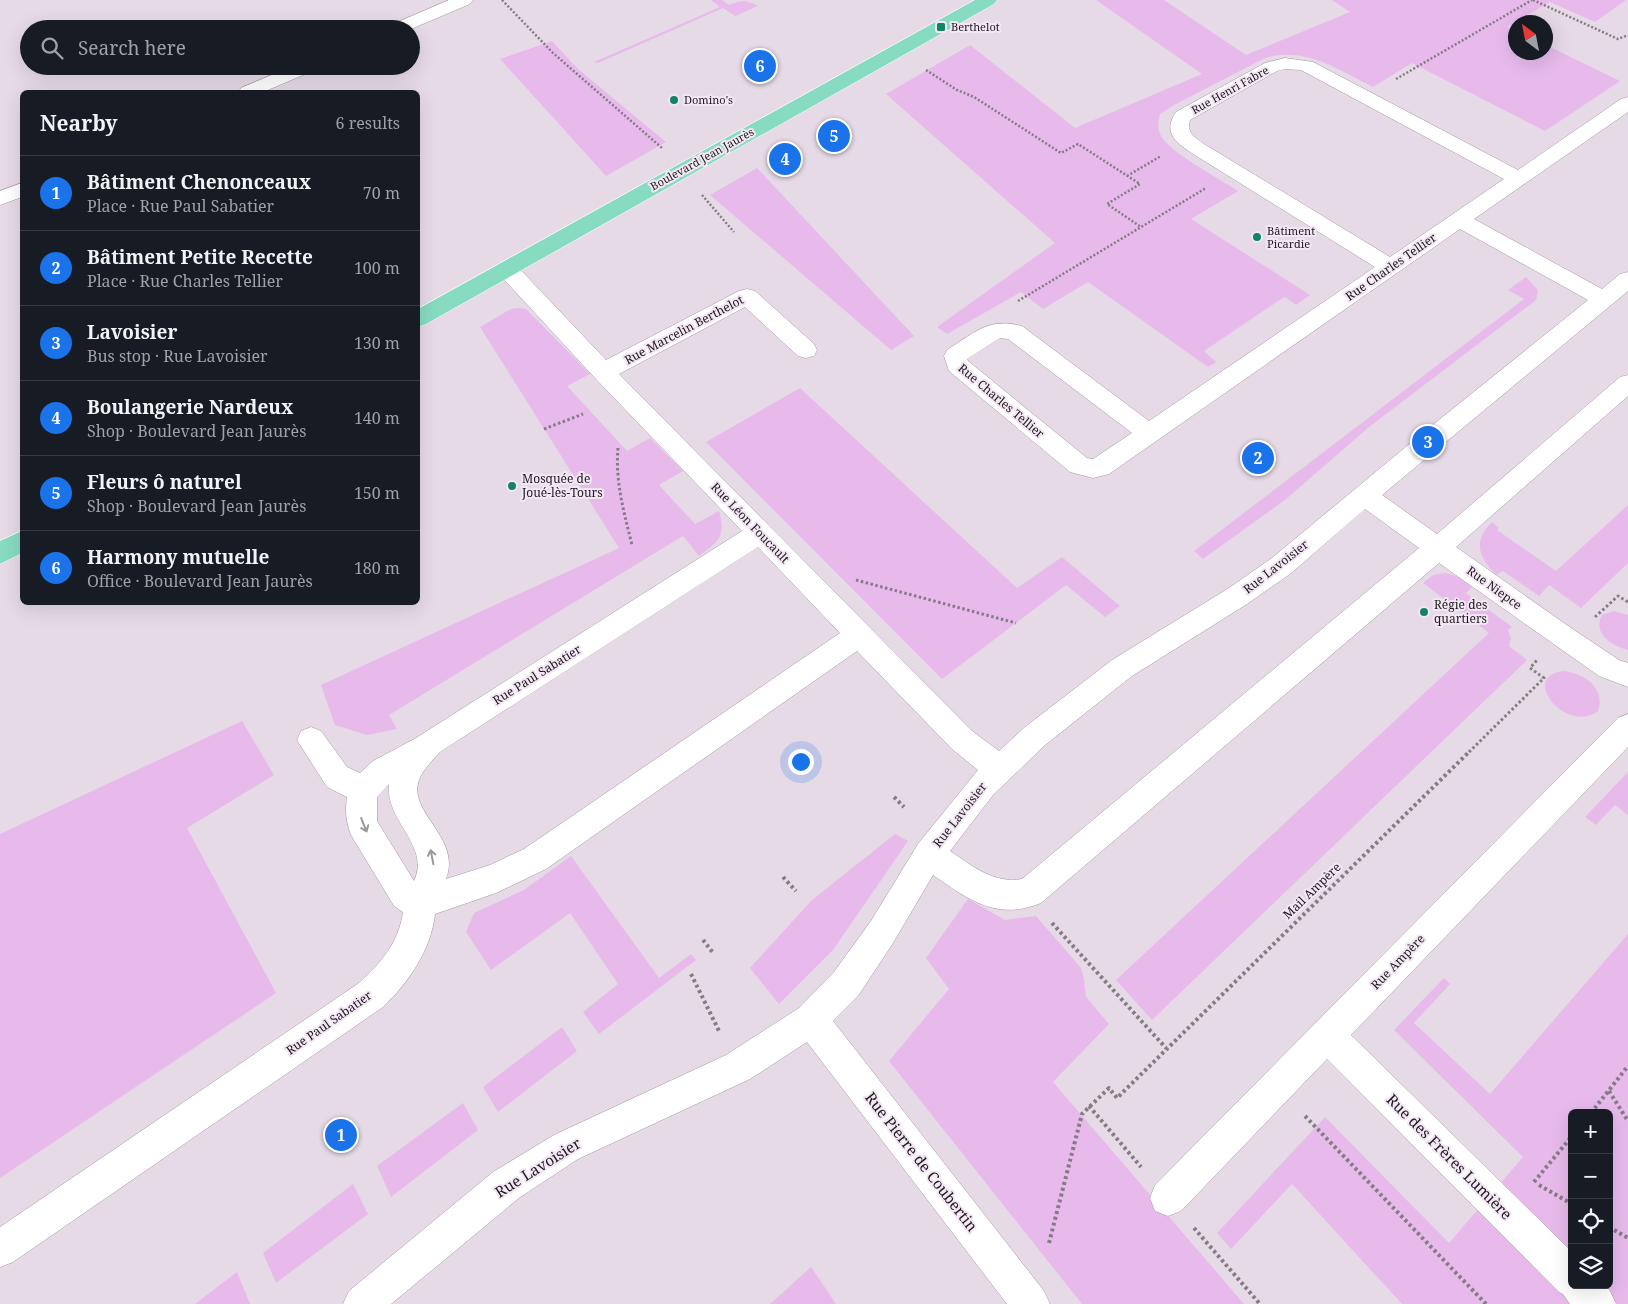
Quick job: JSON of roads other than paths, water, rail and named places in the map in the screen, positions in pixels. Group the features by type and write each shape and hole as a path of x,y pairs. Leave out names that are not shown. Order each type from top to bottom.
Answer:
{"main road":[{"name":"Boulevard Jean Jaurès","path":"420,318 988,0"},
{"path":"0,554 20,542"}],"street":[{"path":"418,20 464,0"},
{"name":"Rue Henri Fabre","path":"1391,267 1188,142 1179,129 1180,121 1184,116 1279,64 1287,62 1307,66 1518,178"},
{"path":"253,90 288,75"},
{"name":"Rue Charles Tellier","path":"1148,433 1014,332 1005,330 990,333 958,352 954,361 1079,465 1093,469 1100,467 1628,103"},
{"path":"0,199 20,190"},
{"path":"1460,220 1603,299"},
{"name":"Rue Léon Foucault","path":"507,268 603,372 760,534 962,740 998,770"},
{"name":"Rue Lavoisier","path":"362,1304 506,1185 566,1147 738,1067 811,1020 846,984 882,932 929,854 983,785 1035,736 1122,668 1246,591 1281,566 1628,279"},
{"name":"Rue Marcelin Berthelot","path":"603,372 747,296 806,350"},
{"path":"1438,548 1628,383"},
{"name":"Rue Niepce","path":"1364,496 1561,636 1609,668 1628,675"},
{"name":"Rue Paul Sabatier","path":"0,1248 371,995 384,983 410,945 416,929 421,903 430,884 434,869 433,855 428,842 408,812 403,800 402,788 412,761 430,743 760,534"},
{"name":"Rue Lavoisier","path":"929,854 966,879 999,895 1011,896 1030,892 1438,548"},
{"path":"430,743 373,779 364,790 359,812 362,825 405,895 409,899 421,903 496,878 535,859 860,635"},
{"name":"Rue Ampère","path":"1168,1198 1628,727"},
{"path":"311,740 337,776 364,790"},
{"name":"Rue Pierre de Coubertin","path":"811,1020 1031,1304"},
{"name":"Rue des Frères Lumière","path":"1327,1035 1568,1275"},
{"path":"1582,1289 1597,1304"}],"place":[{"name":"Berthelot","path":"941,27"},
{"name":"Harmony mutuelle","path":"760,66"},
{"name":"Domino's","path":"674,100"},
{"name":"Fleurs ô naturel","path":"834,136"},
{"name":"Boulangerie Nardeux","path":"785,159"},
{"name":"Bâtiment Picardie","path":"1257,237"},
{"name":"Lavoisier","path":"1428,442"},
{"name":"Bâtiment Petite Recette","path":"1258,458"},
{"name":"Mosquée de Joué-lès-Tours","path":"512,486"},
{"name":"Régie des quartiers","path":"1424,612"},
{"name":"Bâtiment Chenonceaux","path":"341,1135"}]}
